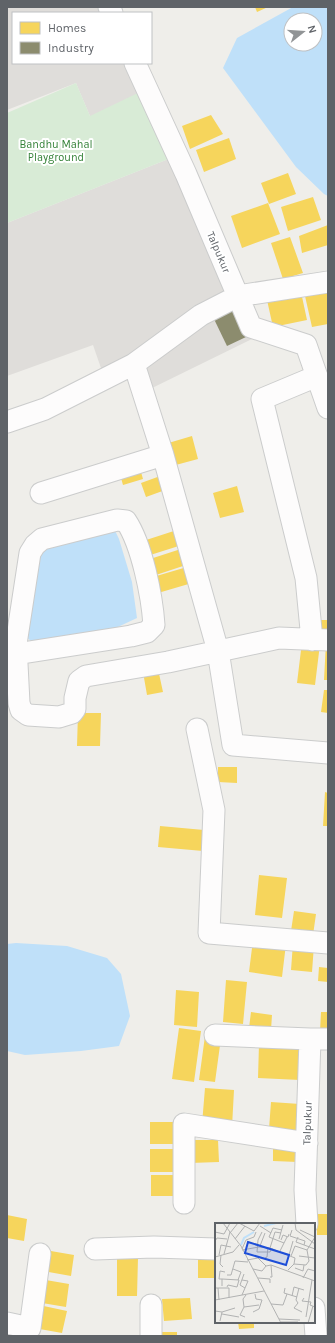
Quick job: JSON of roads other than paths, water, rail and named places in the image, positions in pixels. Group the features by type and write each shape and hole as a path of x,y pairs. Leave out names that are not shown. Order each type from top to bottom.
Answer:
{"street":[{"name":"Talpukur","path":"136,64 186,174 251,327 306,345 327,403"},
{"path":"7,422 45,409 134,364 201,315 238,296 328,282"},
{"path":"134,364 163,455 218,651 233,745 328,753"},
{"path":"16,654 131,636 147,632 154,625 153,612 142,560 131,529 126,521 117,520 42,539 35,544 30,553 16,644 16,654 18,703 21,710 28,715 59,717 72,713 75,709 75,698 79,681 86,676 168,662 279,638 320,640 262,399 317,376"},
{"path":"41,493 163,455"},
{"path":"197,729 214,810 209,933 328,943"},
{"path":"215,1034 319,1039"},
{"name":"Talpukur","path":"307,1223 305,1190 307,1143 319,1039"},
{"path":"184,1203 184,1124 307,1143"},
{"path":"95,1249 154,1247 215,1249"},
{"path":"7,1323 30,1328 40,1254"},
{"path":"151,1306 151,1336"},
{"path":"315,1322 316,1336"}],"water":[{"path":"293,7 328,7 328,196 324,194 296,167 223,68 237,38 283,13 283,52 323,52 323,12 284,12"},
{"path":"109,518 119,539 132,582 137,618 105,633 37,646 19,631 40,535"},
{"path":"16,943 67,946 107,958 121,974 130,1016 119,1046 81,1051 25,1055 7,1051 7,944"}],"park label":[{"name":"Bandhu Mahal Playground","path":"56,150"}]}
